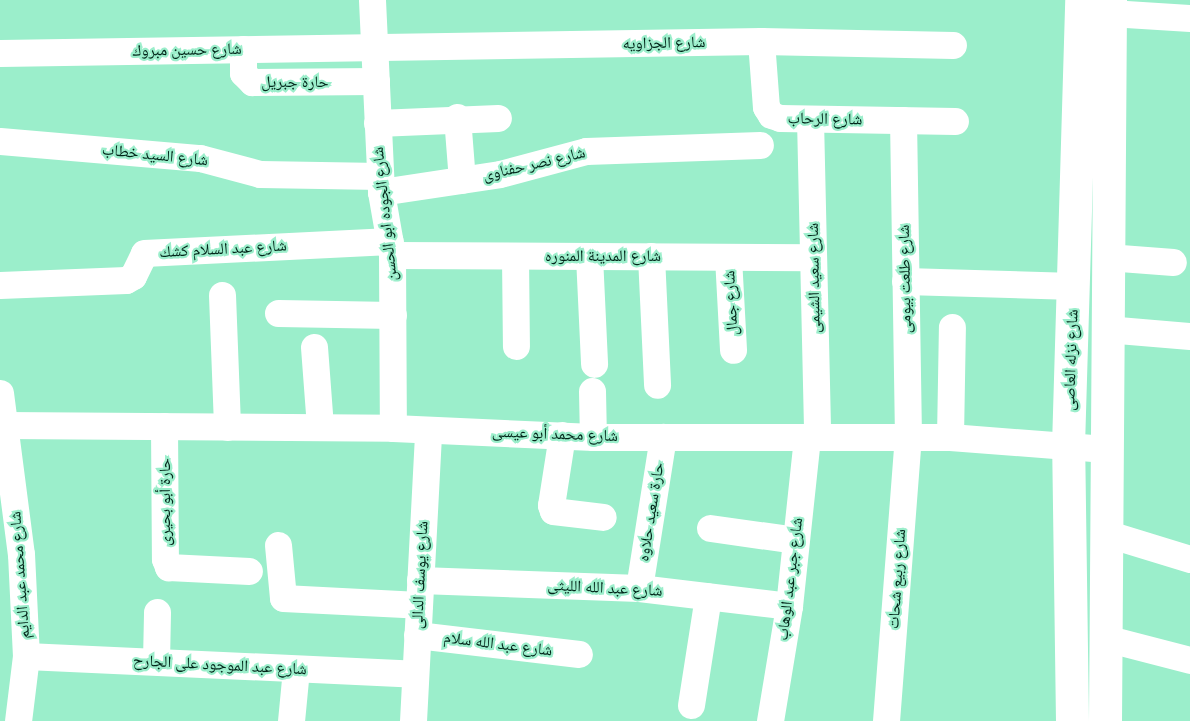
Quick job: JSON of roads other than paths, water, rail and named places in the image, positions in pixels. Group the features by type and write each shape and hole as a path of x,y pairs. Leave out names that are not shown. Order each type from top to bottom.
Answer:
{"street":[{"name":"شارع الجوده ابو الحسن","path":"372,0 380,184 391,248 393,428"},
{"path":"1100,4 1190,18"},
{"name":"شارع نزله العاصى","path":"1100,4 1107,257 1105,721"},
{"name":"شارع نزله العاصى","path":"1072,721 1068,446 1074,286 1100,4"},
{"name":"شارع الجزاويه","path":"375,47 760,41 953,45"},
{"name":"شارع الرحاب","path":"760,41 766,107 771,115 810,119 955,121"},
{"name":"شارع حسين مبروك","path":"0,53 375,47"},
{"name":"حارة جبريل","path":"243,49 243,73 252,82 376,81"},
{"path":"458,117 462,180"},
{"path":"377,123 458,117 498,118"},
{"name":"شارع سعيد الشيمى","path":"810,119 813,257 812,437"},
{"name":"شارع طلعت بيومى","path":"903,120 908,437"},
{"name":"شارع السيد خطاب","path":"0,141 200,158 260,174 380,184"},
{"name":"شارع نصر حفناوى","path":"380,184 462,180 500,174 586,151 760,145"},
{"name":"شارع المدينة المنوره","path":"391,248 515,256 813,257"},
{"name":"شارع عبد السلام كشك","path":"0,285 126,280 133,276 144,253 391,248"},
{"path":"515,256 516,346"},
{"path":"589,256 594,364"},
{"path":"651,256 657,385"},
{"name":"شارع جمال","path":"729,257 733,350"},
{"path":"1107,257 1173,262"},
{"path":"905,281 1074,286"},
{"path":"222,295 227,427"},
{"path":"278,313 393,315"},
{"path":"950,437 952,327"},
{"path":"1106,329 1190,336"},
{"path":"314,346 320,427"},
{"path":"592,392 593,437"},
{"name":"شارع محمد عبد الدايم","path":"0,393 7,494 21,554 26,656 12,717"},
{"name":"شارع محمد أبو عيسى","path":"4,425 393,428 593,437 950,437 1106,449"},
{"name":"حارة أبو بحيرى","path":"164,426 165,559 168,567 249,571"},
{"name":"شارع يوسف الدالى","path":"413,721 428,430"},
{"path":"562,435 551,504 553,512 603,517"},
{"name":"حارة سعيد حلاوه","path":"639,588 663,437"},
{"name":"شارع جبر عبد الوهاب","path":"770,721 789,606 795,540 812,437"},
{"name":"شارع ربيع شحات","path":"886,721 908,437"},
{"path":"710,528 795,540"},
{"path":"1106,533 1190,559"},
{"name":"شارع عبد الله الليثى","path":"278,545 280,592 290,601 419,592 639,588 789,606"},
{"path":"691,705 708,596"},
{"path":"156,661 157,612"},
{"name":"شارع عبد الله سلام","path":"417,635 579,654"},
{"path":"1105,638 1190,660"},
{"name":"شارع عبد الموجود على الجارح","path":"26,656 415,674"},
{"path":"291,721 296,669"}]}
